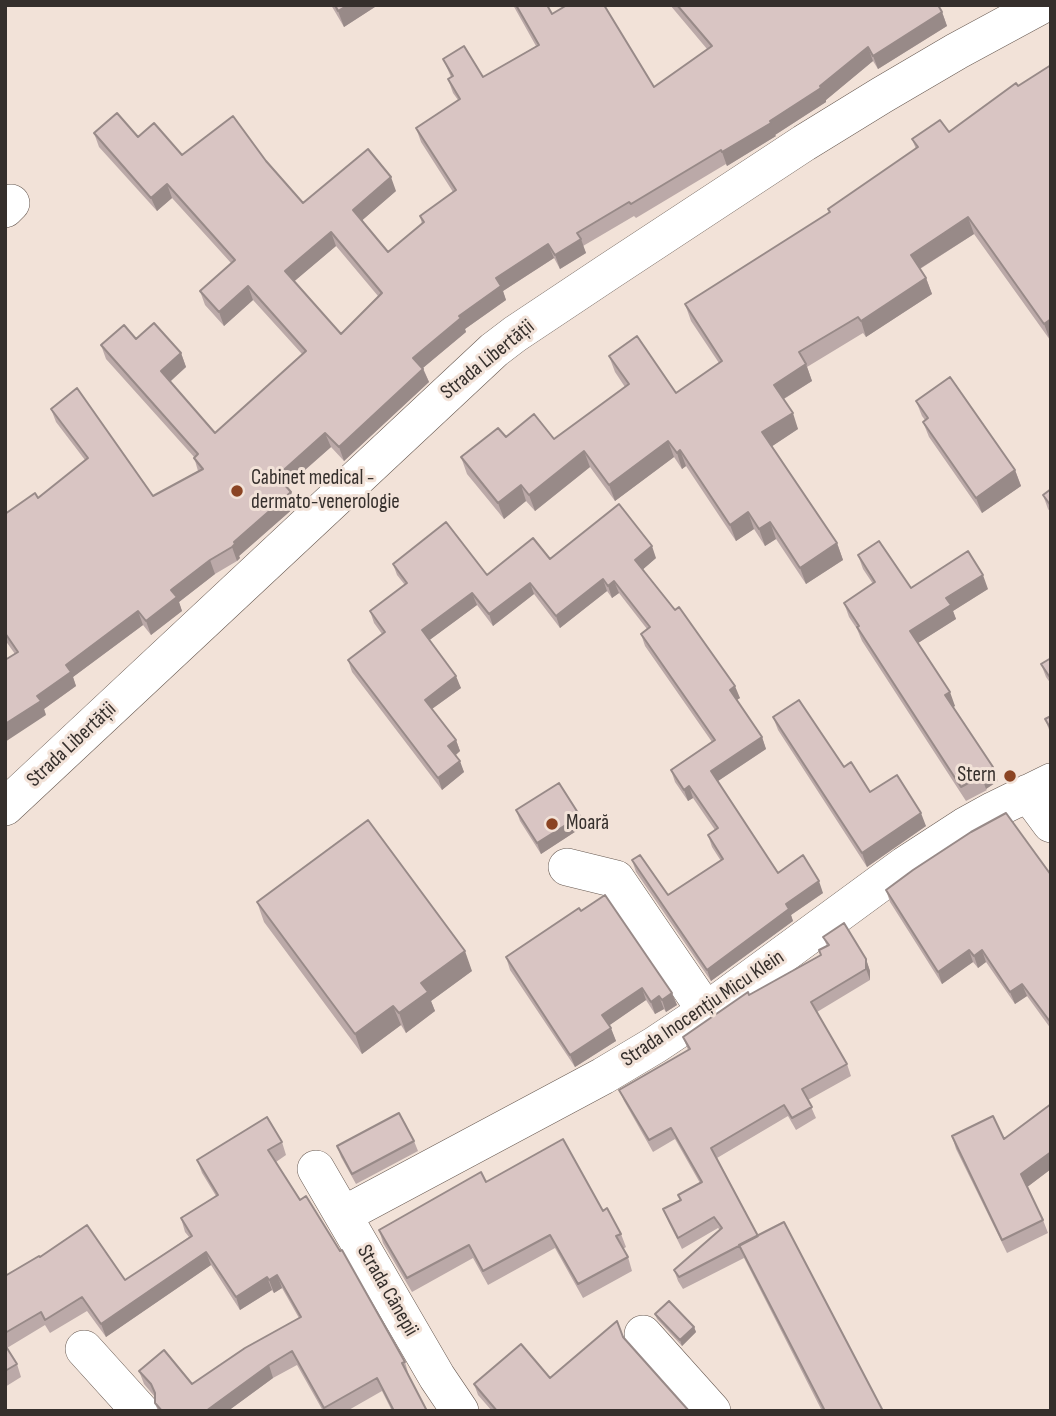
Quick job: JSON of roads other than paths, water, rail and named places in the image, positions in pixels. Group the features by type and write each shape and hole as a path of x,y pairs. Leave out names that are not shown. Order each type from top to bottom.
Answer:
{"street":[{"name":"Strada Libertății","path":"5,807 494,350 815,136 957,51 1042,5"},
{"path":"1040,788 1051,824"},
{"name":"Strada Inocențiu Micu Klein","path":"343,1215 603,1076 706,1012 905,865 965,826 1040,788"},
{"path":"567,867 616,879 706,1012"},
{"name":"Strada Cânepii","path":"316,1169 437,1377 460,1411"},
{"path":"643,1334 712,1411"},
{"path":"84,1349 140,1411"}],"place":[{"name":"Cabinet medical - dermato-venerologie","path":"237,491"},
{"name":"Stern","path":"1010,776"},
{"name":"Moară","path":"552,824"}]}
